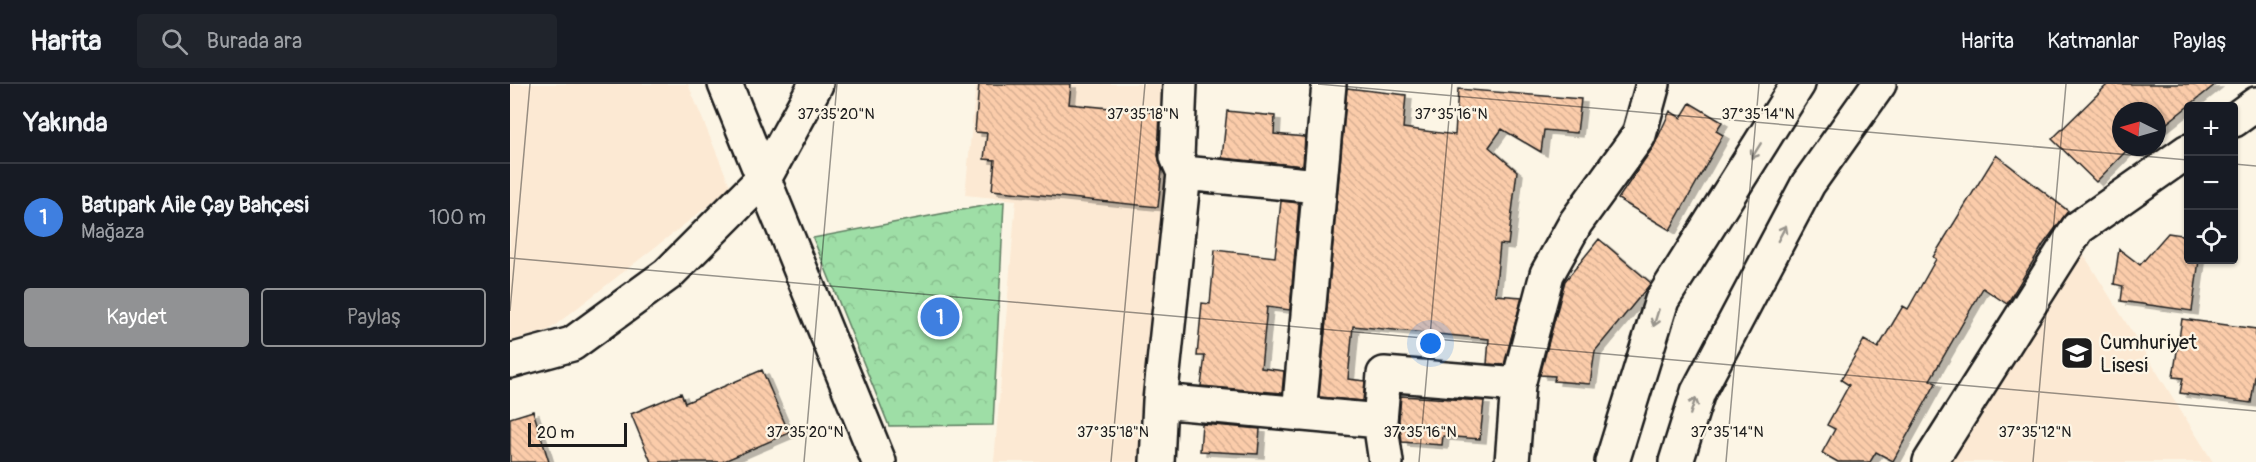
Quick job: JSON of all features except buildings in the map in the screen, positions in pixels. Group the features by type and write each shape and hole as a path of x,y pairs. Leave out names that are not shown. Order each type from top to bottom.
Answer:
{"street":[{"path":"725,84 765,177 879,462"},
{"path":"510,361 572,344 668,274 765,177 816,84"},
{"path":"1157,462 1160,401 1184,173 1176,157 1180,84"},
{"path":"1299,414 1329,84"},
{"path":"1512,462 1518,385 1547,274 1576,222 1639,135 1653,84"},
{"path":"1612,462 1662,300 1798,84"},
{"path":"1676,462 1698,392 1808,184 1880,84"},
{"path":"2238,117 2256,104"},
{"path":"1930,462 2078,228 2184,154"},
{"path":"1184,173 1318,186"},
{"path":"1386,462 1380,421 1384,374 1518,385"},
{"path":"1160,401 1380,421"}],"shaded area":[{"path":"510,84 688,84 731,188 549,330 510,341"},
{"path":"976,84 1160,84 1172,102 1139,462 994,462 1016,200 965,195"},
{"name":"Cumhuriyet Lisesi","path":"2077,244 2213,462 1940,462"}],"green space":[{"path":"1004,202 993,425 889,426 813,238"}],"place":[{"name":"Batıpark Aile Çay Bahçesi","path":"940,317"},
{"name":"Cumhuriyet Lisesi","path":"2077,353"}]}
